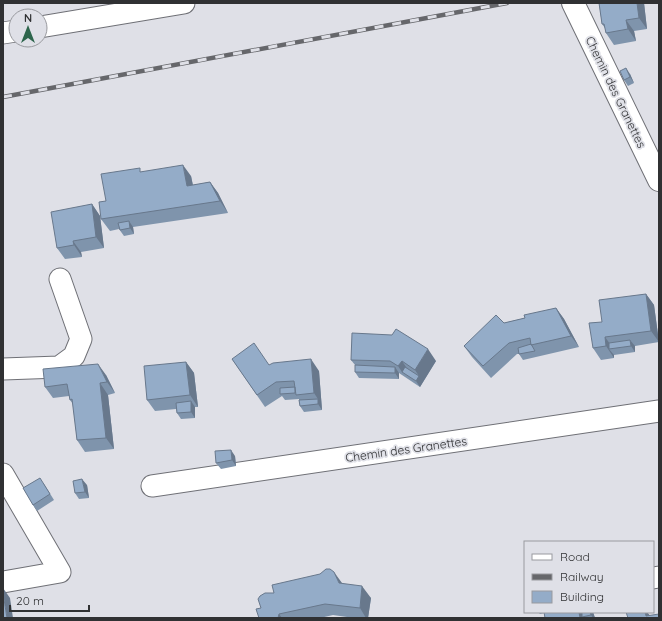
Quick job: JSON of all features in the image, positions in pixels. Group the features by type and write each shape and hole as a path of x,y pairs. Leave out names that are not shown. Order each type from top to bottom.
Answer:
{"street":[{"path":"48,26 184,3"},
{"name":"Chemin des Granettes","path":"572,3 659,180"},
{"path":"3,369 59,367 74,356 81,339 60,279"},
{"name":"Chemin des Granettes","path":"152,486 659,411"},
{"path":"3,474 60,572 3,582"}],"building":[{"path":"599,3 637,3 639,18 626,20 628,29 606,33 604,24 602,24"},
{"path":"626,68 630,77 624,80 620,71"},
{"path":"183,165 187,186 210,182 220,201 101,219 99,202 106,201 101,174 140,168 140,172"},
{"path":"92,204 96,237 73,241 74,245 57,248 51,212"},
{"path":"129,221 130,228 120,230 118,223"},
{"path":"646,294 651,331 605,337 606,346 593,348 589,323 602,322 599,300"},
{"path":"556,308 571,336 531,345 530,338 509,343 483,366 464,346 496,315 504,323 525,318 524,315"},
{"path":"396,329 428,349 415,370 402,361 398,366 390,361 351,360 352,333 392,335"},
{"path":"630,340 631,346 609,349 609,343"},
{"path":"254,343 269,365 273,363 311,359 314,393 296,395 294,381 276,382 257,395 232,359"},
{"path":"531,344 535,351 519,354 518,348"},
{"path":"186,362 190,395 147,400 144,366"},
{"path":"98,364 107,382 100,383 106,438 77,440 72,399 70,400 67,384 45,387 43,369"},
{"path":"355,365 395,367 395,373 355,372"},
{"path":"405,367 419,376 416,381 402,372"},
{"path":"295,387 295,393 280,394 280,388"},
{"path":"318,399 318,404 300,406 299,400"},
{"path":"191,401 191,412 177,413 176,403"},
{"path":"231,450 232,460 216,463 215,451"},
{"path":"40,478 50,494 33,505 23,488"},
{"path":"82,479 85,492 75,493 73,481"},
{"path":"326,569 330,569 334,572 339,583 362,586 360,608 325,604 279,614 278,618 259,618 256,609 261,608 258,599 265,593 274,593 272,585 320,574"},
{"path":"3,593 7,618 3,618"},
{"path":"544,613 579,613 580,618 545,618"},
{"path":"582,613 590,613 591,615 582,617"},
{"path":"626,613 645,613 646,616 659,614 659,618 628,618"}],"railway":[{"path":"3,97 507,3"}]}
